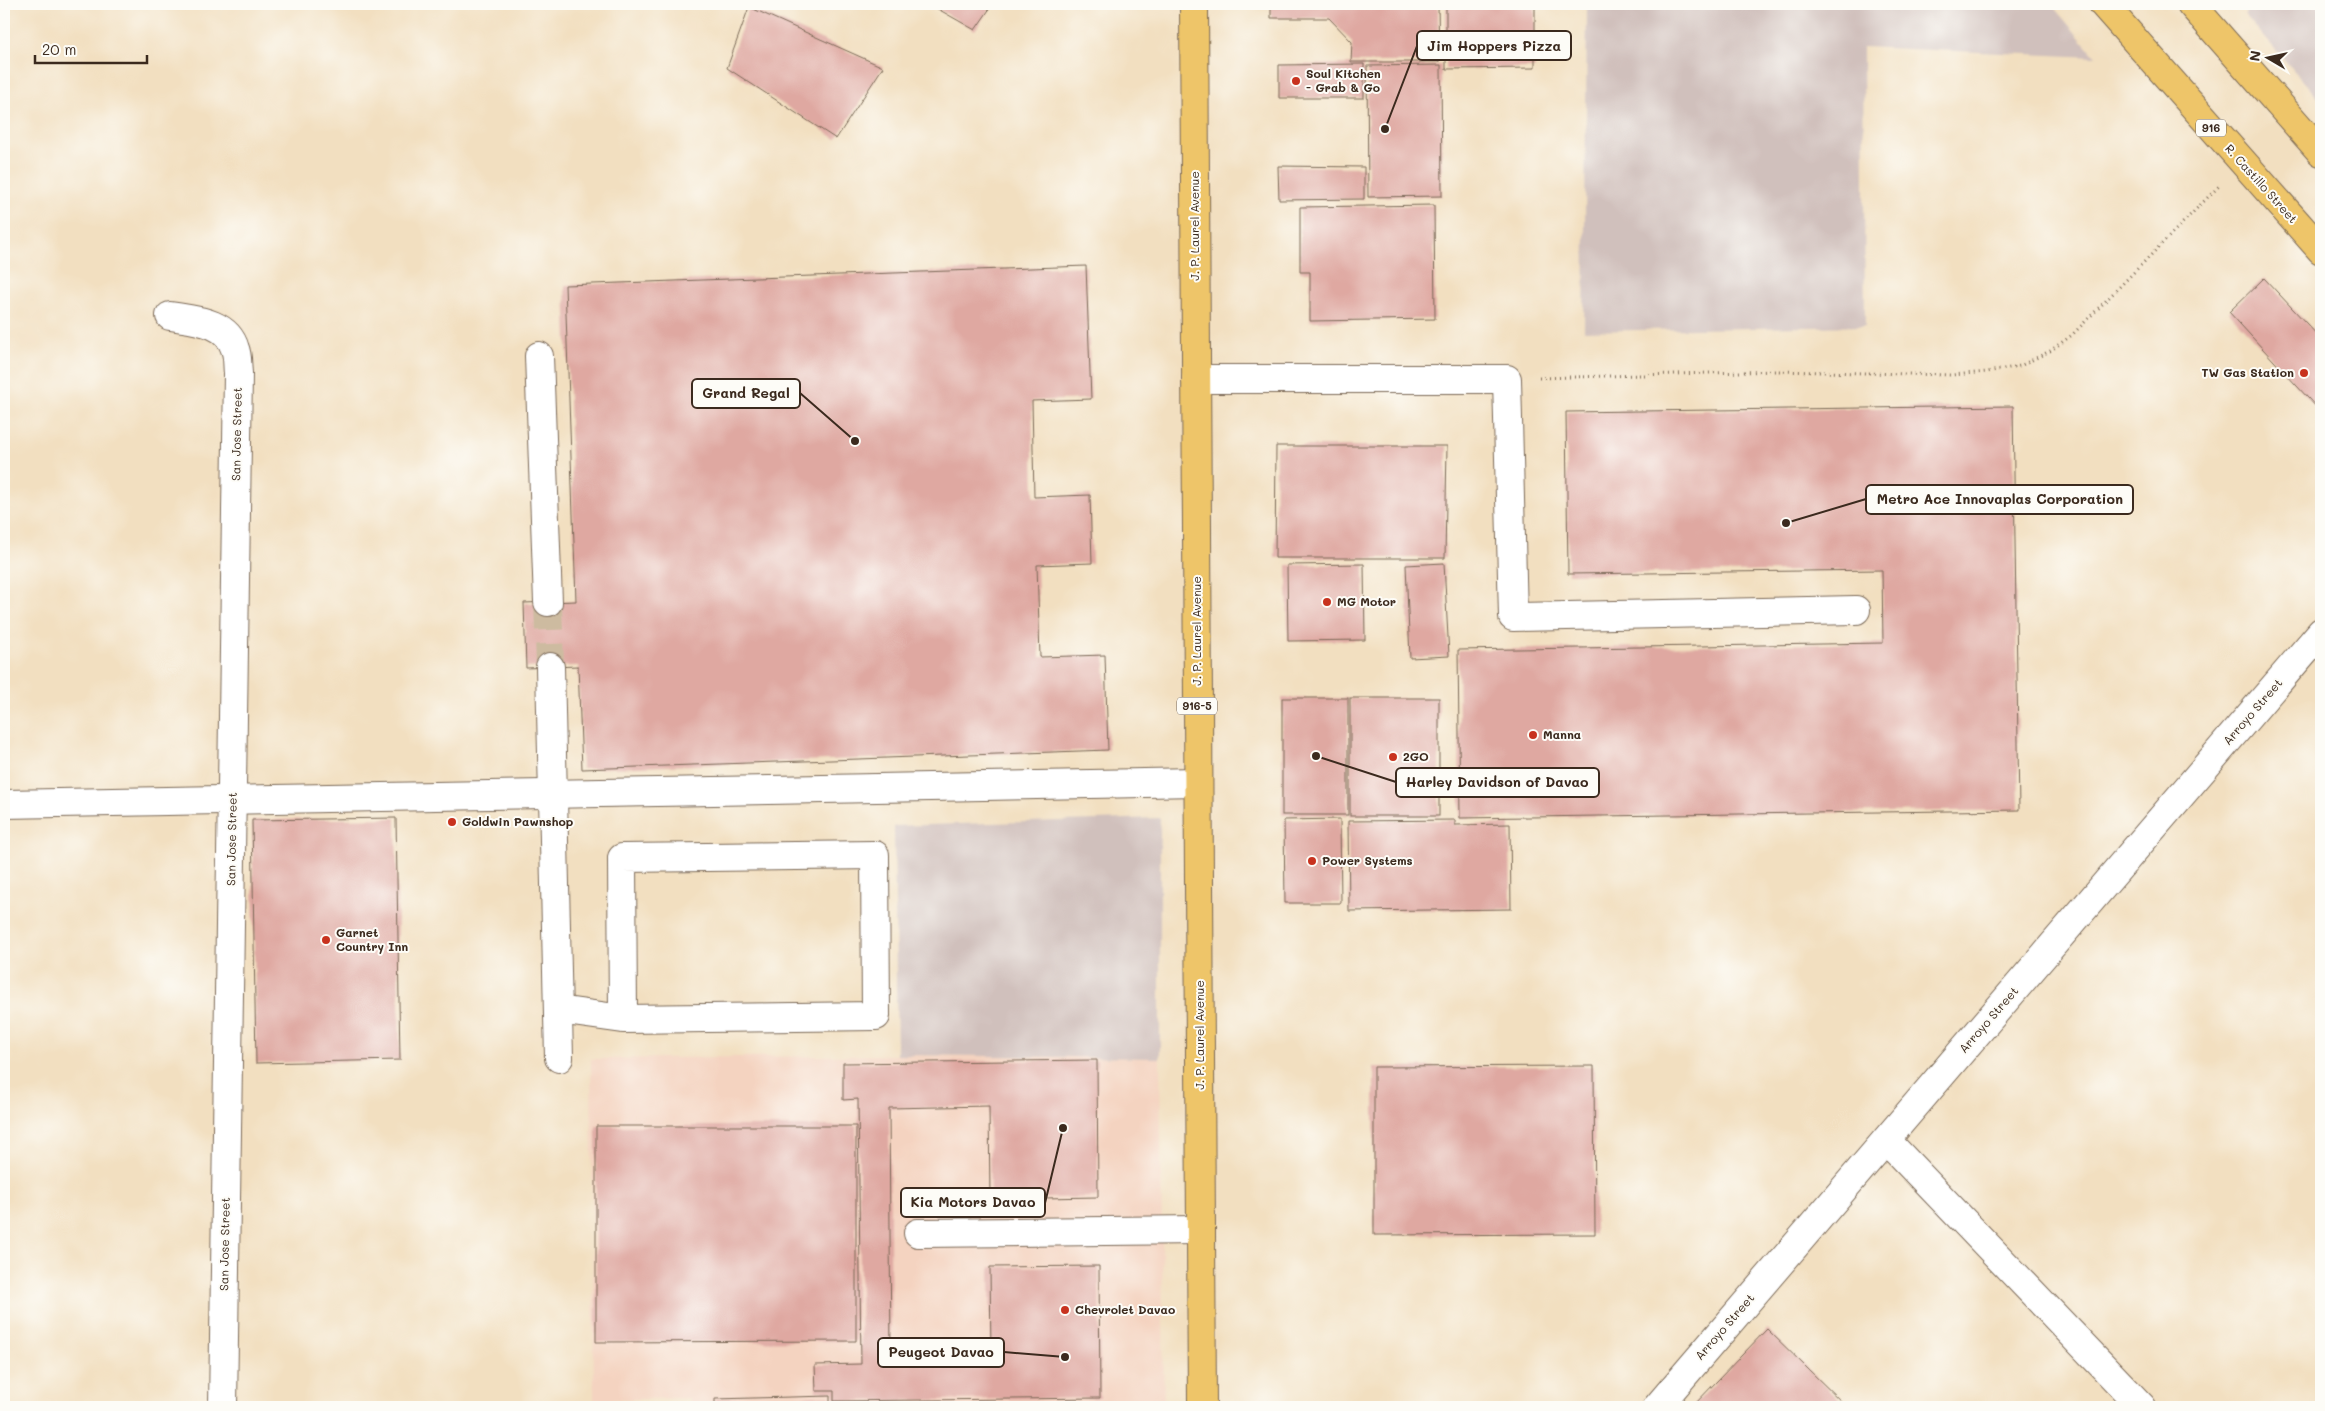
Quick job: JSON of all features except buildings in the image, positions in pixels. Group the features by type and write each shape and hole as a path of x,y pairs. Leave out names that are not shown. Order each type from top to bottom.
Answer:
{"main road":[{"name":"J. P. Laurel Avenue","path":"1194,4 1202,1407"},
{"name":"R. Castillo Street","path":"2103,4 2321,250"},
{"path":"2191,4 2321,152"}],"street":[{"name":"San Jose Street","path":"170,316 199,321 218,327 226,333 235,349 238,373 223,1407"},
{"path":"539,356 548,602"},
{"path":"1196,379 1507,379 1513,617 1856,610"},
{"name":"Arroyo Street","path":"1657,1407 2321,632"},
{"path":"550,667 559,1058"},
{"path":"4,804 1198,782"},
{"path":"558,1010 623,1019 876,1016 875,855 622,858 623,1019"},
{"path":"1886,1140 2142,1407"},
{"path":"918,1233 1201,1230"}],"path":[{"path":"1507,379 1776,371 1952,375 1987,372 2020,366 2050,351 2072,335 2242,163"}],"shaded area":[{"path":"1587,4 2051,4 2096,57 1863,47 1865,326 1584,331"},
{"path":"2256,4 2321,4 2321,101 2244,14"},
{"path":"1160,818 1160,1058 897,1055 894,826"},
{"path":"897,1055 1160,1058 1164,1407 689,1407 689,1398 594,1400 591,1059"}],"tunnel":[{"path":"548,602 550,667"}],"place":[{"name":"Soul Kitchen - Grab & Go","path":"1296,81"},
{"name":"Jim Hoppers Pizza","path":"1385,129"},
{"name":"TW Gas Station","path":"2304,373"},
{"name":"Grand Regal","path":"855,441"},
{"name":"Metro Ace Innovaplas Corporation","path":"1786,523"},
{"name":"MG Motor","path":"1327,602"},
{"name":"Manna","path":"1533,735"},
{"name":"Harley Davidson of Davao","path":"1316,756"},
{"name":"2GO","path":"1393,757"},
{"name":"Goldwin Pawnshop","path":"452,822"},
{"name":"Power Systems","path":"1312,861"},
{"name":"Garnet Country Inn","path":"326,940"},
{"name":"Kia Motors Davao","path":"1063,1128"},
{"name":"Chevrolet Davao","path":"1065,1310"},
{"name":"Peugeot Davao","path":"1065,1357"}]}
